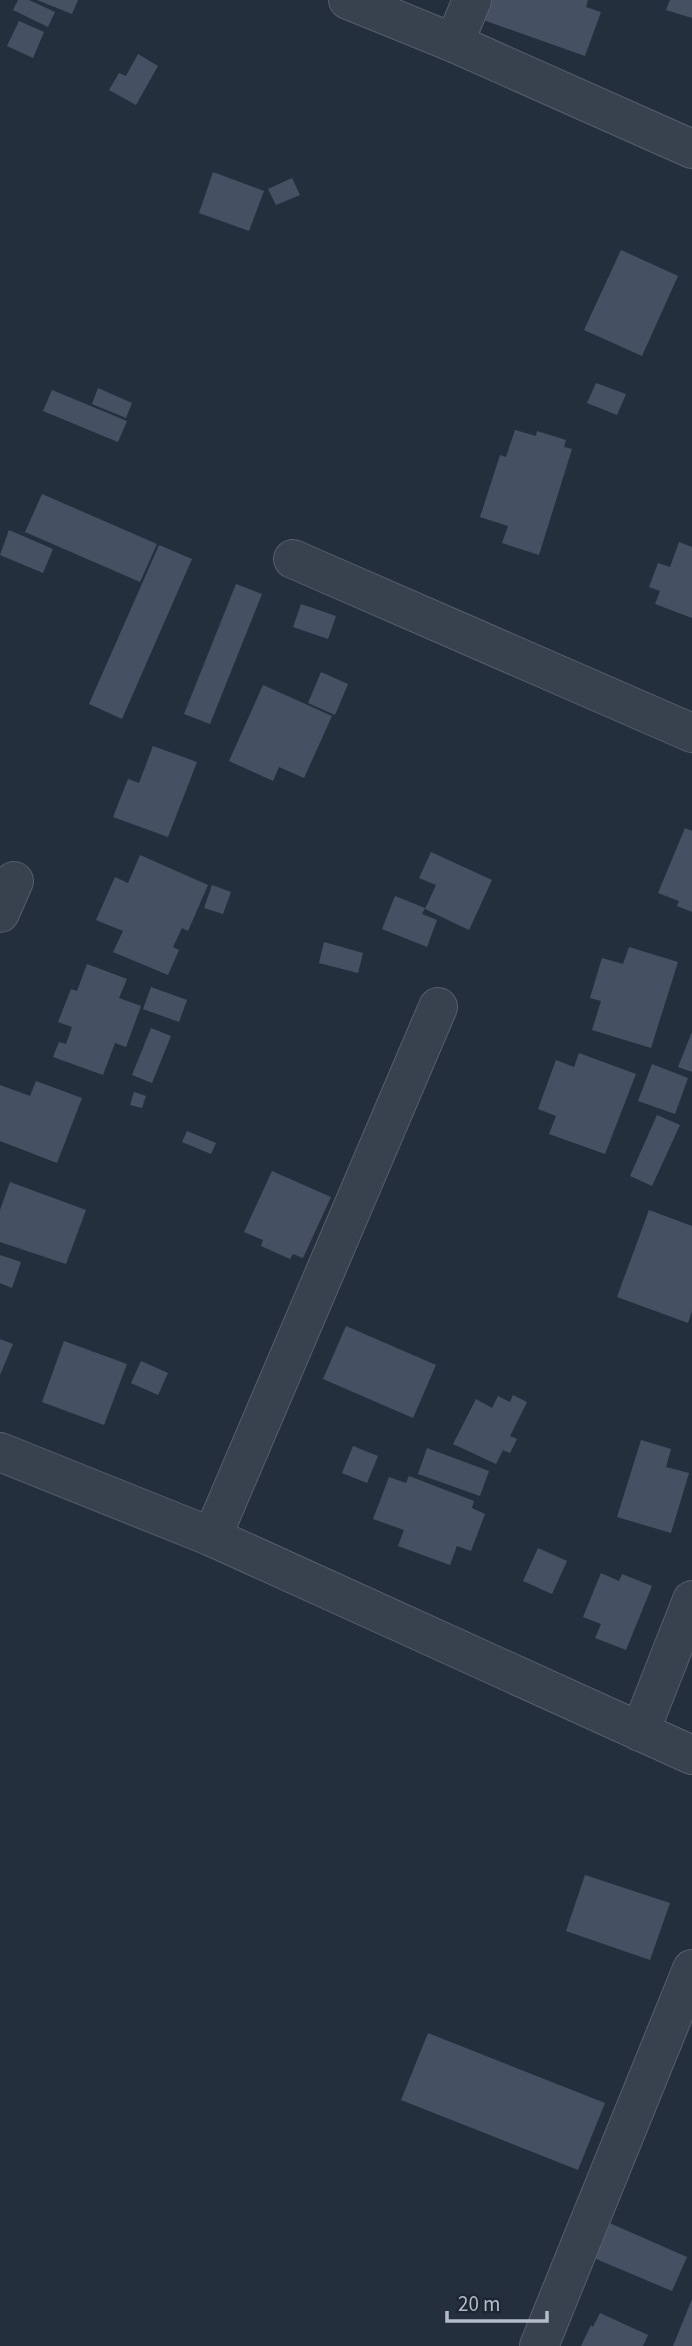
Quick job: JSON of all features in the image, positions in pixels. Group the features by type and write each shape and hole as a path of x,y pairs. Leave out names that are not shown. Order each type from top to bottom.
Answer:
{"street":[{"path":"348,0 454,43 692,149"},
{"path":"454,43 472,0"},
{"path":"293,559 692,733"},
{"path":"212,1537 438,1007"},
{"path":"0,1452 212,1537 692,1755"},
{"path":"640,1732 692,1600"},
{"path":"539,2346 692,1969"}],"building":[{"path":"18,0 29,0 55,12 48,27 13,10"},
{"path":"37,0 78,0 72,14"},
{"path":"490,0 588,0 586,7 601,12 585,56 483,20"},
{"path":"670,0 692,0 692,18 666,10"},
{"path":"19,21 44,32 33,58 7,46"},
{"path":"138,54 158,66 136,105 109,90 119,73 126,76"},
{"path":"213,172 264,191 249,231 199,213"},
{"path":"292,178 300,195 276,205 268,189"},
{"path":"621,250 678,276 642,356 584,330"},
{"path":"596,383 626,394 617,415 587,403"},
{"path":"98,388 132,403 126,418 92,404"},
{"path":"52,390 127,421 118,442 43,411"},
{"path":"515,430 536,436 537,431 566,440 564,447 572,449 539,555 502,543 508,526 480,517 500,455 506,457"},
{"path":"42,494 157,544 140,582 25,532"},
{"path":"9,530 53,549 43,573 0,555"},
{"path":"679,542 692,547 692,618 655,604 660,591 649,587 658,563 670,567"},
{"path":"159,545 192,559 122,719 89,704"},
{"path":"236,584 262,594 210,724 184,714"},
{"path":"301,604 336,616 328,639 293,627"},
{"path":"321,672 348,684 335,715 308,703"},
{"path":"263,685 332,716 304,778 279,767 273,781 229,761"},
{"path":"153,746 197,762 168,837 113,817 128,779 139,783"},
{"path":"685,828 692,831 692,912 677,906 679,901 658,893"},
{"path":"431,852 492,880 469,930 425,909 436,885 419,878"},
{"path":"140,855 208,885 188,931 182,928 173,947 179,950 168,975 113,952 123,931 96,920 115,877 128,883"},
{"path":"212,885 231,892 223,914 204,908"},
{"path":"395,896 425,908 422,914 437,920 427,947 382,929"},
{"path":"324,942 363,953 358,973 319,963"},
{"path":"629,947 678,962 651,1048 592,1030 601,1001 590,998 602,958 623,964"},
{"path":"87,964 127,979 119,998 141,1006 126,1047 115,1043 103,1075 53,1057 59,1042 66,1044 72,1027 58,1022 71,989 77,991"},
{"path":"151,987 187,1000 179,1022 143,1009"},
{"path":"151,1028 171,1036 152,1083 132,1075"},
{"path":"692,1032 692,1072 678,1067"},
{"path":"579,1053 636,1074 605,1154 549,1134 556,1116 538,1109 556,1060 574,1067"},
{"path":"652,1064 688,1078 675,1114 638,1101"},
{"path":"36,1081 82,1098 57,1163 0,1141 0,1085 30,1096"},
{"path":"134,1092 146,1096 142,1108 130,1105"},
{"path":"657,1115 680,1125 652,1186 630,1176"},
{"path":"187,1131 216,1143 211,1154 182,1142"},
{"path":"272,1171 331,1197 303,1258 293,1254 290,1259 261,1246 263,1240 244,1232"},
{"path":"10,1182 86,1210 66,1264 0,1242 0,1210"},
{"path":"649,1210 692,1226 692,1311 688,1323 617,1297"},
{"path":"0,1255 21,1262 12,1288 0,1283"},
{"path":"346,1326 436,1365 413,1418 323,1379"},
{"path":"0,1339 13,1344 0,1375"},
{"path":"64,1341 127,1364 104,1425 42,1402"},
{"path":"141,1361 168,1373 158,1395 131,1383"},
{"path":"513,1395 527,1402 510,1436 517,1439 510,1453 503,1450 496,1464 453,1444 476,1399 492,1408 498,1396 510,1402"},
{"path":"641,1440 671,1449 666,1467 689,1473 671,1533 617,1517"},
{"path":"353,1446 378,1456 367,1483 342,1473"},
{"path":"427,1448 489,1471 480,1496 418,1474"},
{"path":"409,1476 474,1501 472,1508 485,1514 471,1551 457,1546 450,1565 398,1546 404,1530 373,1519 389,1477 406,1483"},
{"path":"538,1548 567,1561 552,1594 523,1581"},
{"path":"601,1573 619,1581 622,1574 652,1586 626,1650 595,1638 601,1624 583,1617"},
{"path":"585,1875 670,1903 650,1960 566,1931"},
{"path":"428,2033 605,2103 578,2170 401,2100"},
{"path":"605,2221 687,2257 672,2291 589,2256"},
{"path":"692,2299 692,2346 673,2346"},
{"path":"600,2313 648,2335 643,2346 581,2346"}]}
